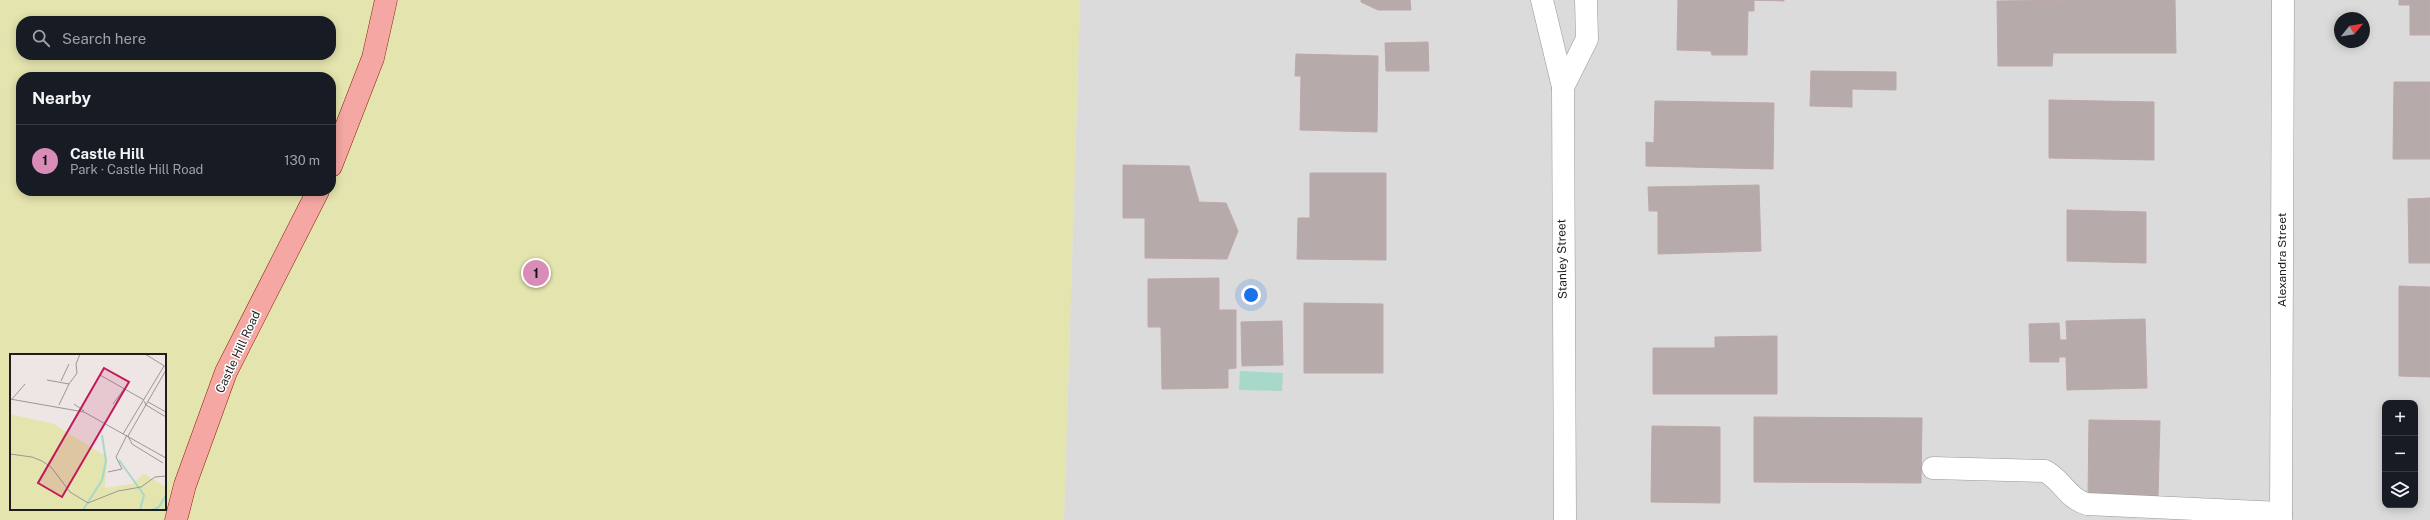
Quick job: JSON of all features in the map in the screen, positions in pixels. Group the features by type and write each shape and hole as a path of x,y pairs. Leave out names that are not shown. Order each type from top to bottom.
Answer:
{"main road":[{"path":"336,153 373,58 386,0"},
{"name":"Castle Hill Road","path":"176,520 185,485 226,372 315,196"}],"street":[{"name":"Stanley Street","path":"1542,0 1563,87 1564,520"},
{"path":"1563,87 1587,39 1586,0"},
{"name":"Alexandra Street","path":"2281,516 2283,0"},
{"path":"1933,468 2045,471 2054,476 2076,501 2087,504 2281,516"}],"shaded area":[{"path":"0,0 1080,0 1064,520 0,520"},
{"path":"1080,0 2430,0 2430,520 1064,520"},
{"path":"1240,371 1283,373 1282,391 1239,390"}],"building":[{"path":"1361,0 1410,0 1411,10 1378,10 1361,2"},
{"path":"1678,0 1754,0 1754,11 1748,11 1747,55 1712,55 1711,51 1677,50"},
{"path":"1754,0 1784,0 1784,1"},
{"path":"2175,0 2176,53 2053,53 2052,66 1998,66 1997,1"},
{"path":"2399,0 2430,0 2430,35 2410,35 2410,5 2399,5"},
{"path":"1428,42 1429,71 1386,71 1385,43"},
{"path":"1296,54 1378,56 1377,132 1300,130 1301,76 1295,76"},
{"path":"1811,71 1896,72 1896,90 1852,89 1852,107 1810,106"},
{"path":"2394,82 2430,82 2430,159 2393,159"},
{"path":"2049,100 2154,102 2154,160 2049,158"},
{"path":"1655,101 1774,103 1773,169 1646,166 1646,142 1654,143"},
{"path":"1123,165 1189,166 1199,202 1226,203 1238,231 1227,259 1145,258 1145,218 1123,218"},
{"path":"1310,173 1386,173 1386,260 1297,259 1298,218 1310,218"},
{"path":"1759,185 1761,251 1658,254 1658,211 1649,211 1648,187"},
{"path":"2430,198 2430,263 2409,263 2408,199"},
{"path":"2067,210 2146,212 2146,263 2067,261"},
{"path":"1219,278 1219,310 1236,310 1236,368 1228,369 1228,388 1162,389 1161,327 1148,327 1148,279"},
{"path":"2399,286 2430,287 2430,377 2399,376"},
{"path":"1304,303 1383,304 1383,373 1304,373"},
{"path":"2145,319 2147,388 2067,390 2066,357 2059,357 2059,362 2030,362 2029,324 2059,323 2060,340 2067,340 2066,321"},
{"path":"1282,321 1283,365 1242,366 1241,322"},
{"path":"1777,336 1777,394 1653,394 1653,348 1715,348 1715,337"},
{"path":"1754,417 1922,418 1921,483 1754,482"},
{"path":"2089,420 2160,421 2158,497 2088,495"},
{"path":"1652,426 1720,427 1720,503 1651,502"}],"place":[{"name":"Castle Hill","path":"536,273"}]}
